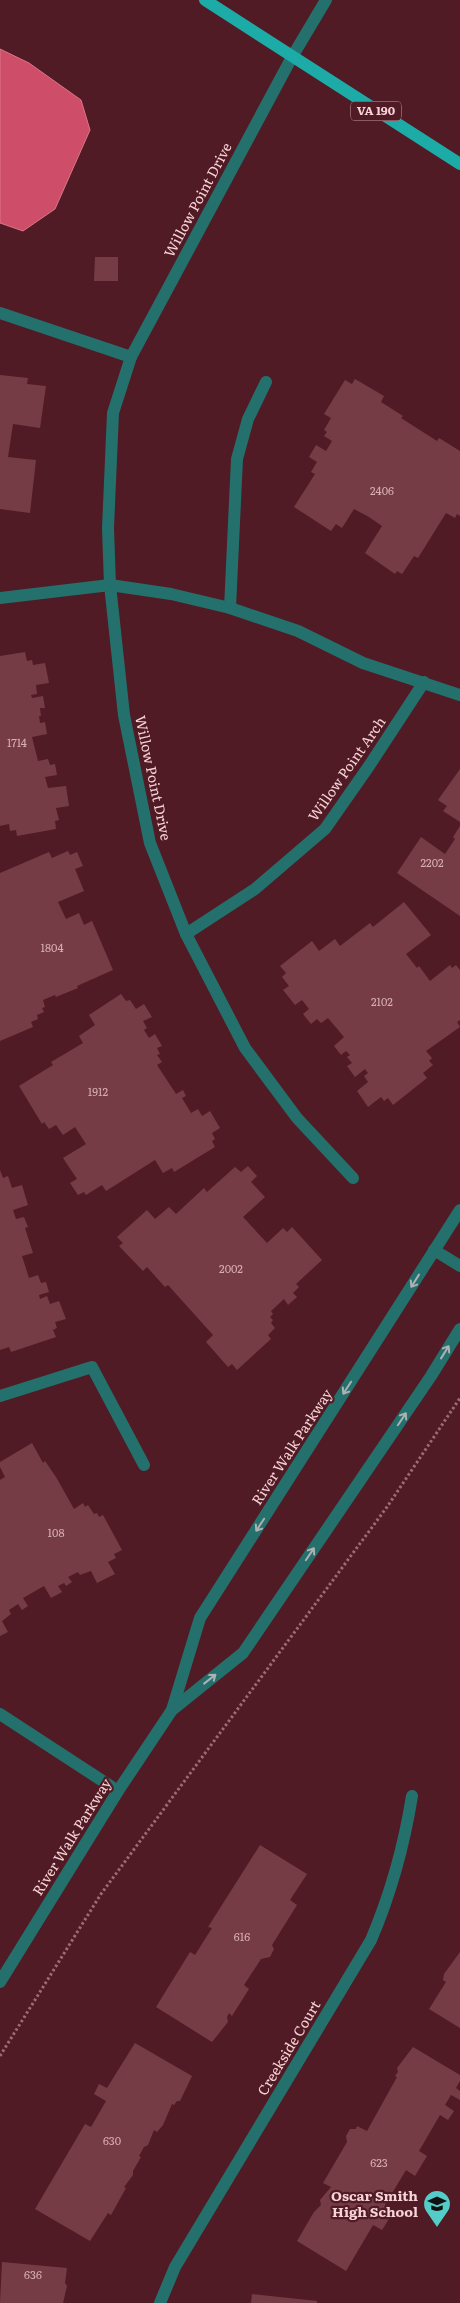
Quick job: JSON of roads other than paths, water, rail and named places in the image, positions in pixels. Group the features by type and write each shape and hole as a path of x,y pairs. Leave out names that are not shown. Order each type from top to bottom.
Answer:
{"main road":[{"name":"VA 190","path":"205,0 460,164"}],"street":[{"name":"Willow Point Drive","path":"326,0 292,57 131,357 113,413 108,519 110,585 124,714 150,842 186,934 245,1048 297,1118 353,1178"},
{"path":"0,313 131,357"},
{"path":"230,608 237,459 248,419 266,382"},
{"path":"0,598 110,585 171,594 230,608 298,631 363,663 460,695"},
{"name":"Willow Point Arch","path":"186,934 255,889 325,829 424,682"},
{"name":"River Walk Parkway","path":"0,1982 118,1791 172,1710 200,1618 460,1210"},
{"path":"434,1250 460,1266"},
{"name":"River Walk Parkway","path":"172,1710 243,1653 431,1376 460,1329"},
{"path":"0,1396 92,1367 144,1466"},
{"path":"0,1714 118,1791"},
{"name":"Creekside Court","path":"160,2303 175,2267 371,1940 388,1900 406,1835 412,1796"}],"place":[{"name":"Oscar Smith High School","path":"437,2228"}]}
